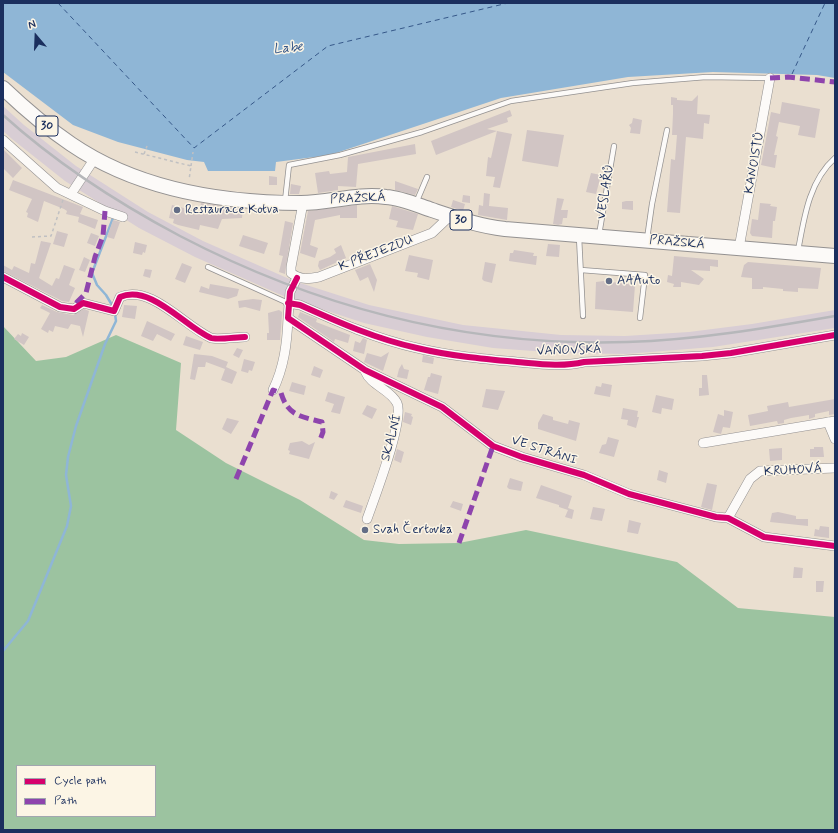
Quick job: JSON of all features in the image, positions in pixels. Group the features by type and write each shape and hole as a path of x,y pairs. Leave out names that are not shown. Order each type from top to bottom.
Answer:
{"main road":[{"name":"PRAŽSKÁ","path":"3,88 54,131 95,158 126,173 165,187 212,196 303,203 355,196 394,198 484,226 835,256"}],"street":[{"name":"KANOISTŮ","path":"739,248 770,78"},
{"path":"3,140 57,188 105,211 123,217"},
{"path":"69,194 95,158"},
{"path":"273,390 280,374 285,353 288,302 290,292 297,278 291,273 291,267 303,203"},
{"name":"K PŘEJEZDU","path":"297,278 303,279 319,277 432,233 450,216"},
{"path":"3,277 60,307 74,310 83,304 114,311 120,297 129,293 145,296 212,338 245,337"},
{"name":"VAŇOVSKÁ","path":"288,302 300,305 384,339 418,348 472,357 555,365 724,354 835,335"},
{"name":"VE STRÁNI","path":"288,318 365,370 442,407 493,446 522,457 584,475 629,494 716,517 728,518 764,537 835,546"},
{"name":"SKALNÍ","path":"365,370 367,377 393,397 399,409 398,427 367,519"},
{"path":"703,443 832,421 835,439"},
{"name":"KRUHOVÁ","path":"728,518 750,480 760,471 835,468"}],"lane":[{"path":"284,202 289,165 340,155 422,132 511,101 633,83 706,77 770,78"},
{"path":"647,241 652,204 667,130"},
{"name":"VESLAŘŮ","path":"599,237 614,146"},
{"path":"798,253 812,188 825,167 835,158"},
{"path":"416,205 427,177"},
{"path":"579,235 583,316"},
{"name":"VAŇOVSKÁ","path":"208,267 288,302"},
{"path":"581,270 645,275 640,318"}],"path":[{"path":"144,154 147,146"},
{"path":"134,152 191,166"},
{"path":"188,182 193,152"},
{"path":"32,237 51,236 69,194"}],"shaded area":[{"path":"3,106 24,125 76,166 148,212 203,241 294,281 369,305 463,325 561,335 625,336 689,332 752,324 835,310 835,328 713,347 626,354 560,353 493,348 427,337 364,323 288,298 195,257 139,228 65,181 3,131"}],"green space":[{"path":"3,326 36,361 66,357 116,335 181,363 176,430 226,463 300,500 364,540 399,544 459,543 526,530 677,562 738,608 835,617 835,830 3,830"}],"water":[{"name":"Labe","path":"3,3 835,3 835,78 817,75 713,72 628,77 501,98 330,155 276,162 275,171 208,171 204,162 187,160 118,142 73,125 3,72"}],"building":[{"path":"698,95 697,114 710,115 709,124 704,123 703,139 686,137 680,213 667,212 671,159 675,160 677,135 672,135 673,105 671,105 671,97 677,98 677,100 692,101"},
{"path":"782,102 820,109 815,138 798,135 800,126 779,122 776,136 778,137 774,155 777,155 775,168 761,165 771,112 780,114"},
{"path":"510,110 512,116 507,118 508,122 487,129 497,131 436,155 431,141"},
{"path":"633,118 642,120 640,134 630,133 631,128 629,125 632,123"},
{"path":"527,130 564,135 558,167 522,161"},
{"path":"497,131 512,134 500,188 493,187 495,177 486,176 488,157 491,158"},
{"path":"415,144 416,154 358,164 356,187 338,186 338,190 318,193 315,173 329,171 330,174 347,172 348,157"},
{"path":"3,149 22,168 13,178 3,168"},
{"path":"591,173 601,175 596,194 586,192"},
{"path":"269,176 277,177 277,185 269,185"},
{"path":"13,180 83,207 80,214 98,220 95,229 78,222 79,217 66,214 67,211 64,209 44,201 38,222 27,217 28,213 26,212 32,199 9,190"},
{"path":"395,181 418,189 415,195 395,190"},
{"path":"291,184 301,186 299,194 290,194"},
{"path":"484,193 490,194 489,206 508,208 507,220 478,215 479,205 483,206"},
{"path":"463,195 470,196 470,203 462,202"},
{"path":"557,198 564,199 561,210 568,210 567,218 563,218 562,224 558,225 553,224"},
{"path":"453,200 465,204 463,211 451,207"},
{"path":"633,201 633,210 622,209 622,202"},
{"path":"201,203 243,209 242,218 222,219 218,229 200,225 199,230 173,223 174,219 169,218 172,205 199,212"},
{"path":"760,203 771,204 770,206 777,207 775,221 773,221 772,238 752,236 750,233 752,219 758,220"},
{"path":"357,205 357,218 340,218 340,215 315,220 310,245 318,248 315,258 300,253 308,211"},
{"path":"392,206 418,214 413,230 396,227 398,221 389,219"},
{"path":"113,220 120,222 114,239 107,237"},
{"path":"285,221 293,223 285,274 279,272 283,256 279,255"},
{"path":"57,231 68,234 64,247 53,244"},
{"path":"91,233 99,236 95,246 87,243"},
{"path":"243,235 268,243 264,254 239,246"},
{"path":"41,241 51,243 39,278 52,286 56,278 59,279 64,265 75,269 69,285 75,288 69,302 62,301 3,271 3,265 12,270 14,266 29,273 31,263 35,264"},
{"path":"135,242 147,245 145,253 143,252 142,255 133,253"},
{"path":"548,244 560,245 559,257 546,256"},
{"path":"341,245 346,258 320,270 318,266 319,261 336,253 334,249"},
{"path":"514,250 534,253 533,256 537,256 536,265 509,261 510,253 513,253"},
{"path":"409,255 433,260 429,280 417,277 418,273 405,271"},
{"path":"674,256 718,260 718,267 710,266 710,271 691,270 704,279 699,285 681,282 681,287 673,287 674,284 667,282 668,275 672,276"},
{"path":"84,257 90,260 85,272 79,270"},
{"path":"485,262 496,264 492,283 482,279"},
{"path":"748,262 821,268 818,289 798,288 798,292 763,287 763,289 752,289 752,278 741,277 744,265"},
{"path":"182,263 192,267 185,283 175,279"},
{"path":"370,264 377,280 374,292 368,277 360,281 355,270"},
{"path":"145,269 152,270 150,278 143,276"},
{"path":"604,281 635,285 633,312 595,309 596,282"},
{"path":"210,284 239,289 237,296 228,299 199,292 201,286 209,289"},
{"path":"253,299 262,300 260,311 245,307 239,308 238,301"},
{"path":"42,305 57,312 73,315 84,309 89,311 83,337 80,326 71,324 68,329 55,326 53,332 49,330 48,333 41,329 50,313 40,308"},
{"path":"124,305 137,306 135,319 122,317"},
{"path":"279,310 282,312 280,340 267,340 267,333 269,333 268,313"},
{"path":"300,312 317,319 316,322 350,335 348,343 335,339 334,342 298,317"},
{"path":"147,321 175,334 171,341 157,334 153,341 141,336"},
{"path":"22,333 29,337 24,345 14,339 18,334 21,336"},
{"path":"186,336 203,342 200,350 183,345"},
{"path":"363,338 367,340 364,354 353,351 355,341 360,343"},
{"path":"237,348 243,350 239,358 233,355"},
{"path":"389,352 383,371 364,362 367,353 381,357"},
{"path":"194,354 212,356 228,362 226,367 237,372 232,384 221,380 225,369 206,362 205,367 198,367 195,380 190,379"},
{"path":"423,355 434,358 433,364 422,362"},
{"path":"244,359 255,362 252,371 249,370 248,373 241,371"},
{"path":"402,364 404,369 409,370 407,379 397,377"},
{"path":"314,366 323,370 320,378 311,375"},
{"path":"431,373 442,376 438,394 424,390 428,377 430,377"},
{"path":"702,375 707,375 709,395 699,396 699,388 702,388"},
{"path":"292,382 306,386 304,395 289,391"},
{"path":"602,383 612,385 610,397 594,394 596,386 601,387"},
{"path":"486,389 505,391 498,410 482,407"},
{"path":"328,392 345,397 340,414 331,412 334,404 325,401"},
{"path":"656,395 674,399 672,410 662,408 661,414 652,412"},
{"path":"835,399 835,414 829,415 829,411 815,414 815,417 809,419 809,415 784,420 784,423 778,424 777,421 750,426 748,415 768,411 767,406 788,402 789,407"},
{"path":"367,405 377,409 372,419 362,414"},
{"path":"623,408 638,411 637,417 639,417 636,428 627,425 628,420 621,419"},
{"path":"724,410 733,412 730,428 723,427 721,434 713,432 718,414 724,416"},
{"path":"405,412 412,414 411,416 413,417 411,425 403,422"},
{"path":"543,414 553,417 553,420 568,424 569,420 580,423 576,441 538,429 538,423"},
{"path":"227,418 239,421 231,434 222,429"},
{"path":"608,437 619,440 614,457 599,453 602,445 606,444"},
{"path":"302,441 309,445 315,442 309,459 289,454 290,451 288,450 290,443"},
{"path":"814,447 823,447 824,457 810,457 810,449 814,449"},
{"path":"782,448 782,460 770,461 769,449"},
{"path":"397,449 404,452 401,463 394,460"},
{"path":"659,470 668,473 666,483 657,480"},
{"path":"510,478 523,482 521,491 509,489 507,487"},
{"path":"707,483 717,485 712,510 701,507"},
{"path":"541,485 572,496 568,508 574,510 572,519 565,517 568,510 559,507 559,505 536,498"},
{"path":"331,491 338,494 334,500 329,498"},
{"path":"346,500 363,506 361,513 343,507"},
{"path":"453,501 463,504 461,511 450,507"},
{"path":"593,507 605,509 602,521 590,519"},
{"path":"778,512 796,516 796,519 808,519 808,526 770,522 772,513"},
{"path":"629,520 641,523 638,534 627,532"},
{"path":"820,526 829,527 829,538 814,536 815,529 819,530"},
{"path":"794,567 803,568 802,578 793,578"},
{"path":"816,581 824,581 823,592 816,592"}],"waterway":[{"path":"112,305 97,285 92,273 113,218"},
{"path":"3,651 28,621 67,526 71,506 66,475 68,457 76,426 105,344 116,321 115,314"}],"ferry route":[{"path":"58,3 194,148 328,46 508,3"},
{"path":"792,74 825,3"}],"railway":[{"path":"3,115 23,133 87,181 133,210 180,236 233,262 287,284 341,303 396,318 453,330 510,338 568,342 627,342 705,336 835,316"}],"marked path":[{"path":"770,78 788,77 835,82"},
{"path":"76,303 86,293 95,257 103,236 105,211"},
{"path":"236,479 273,390 281,393 284,401 291,411 301,416 322,422 323,432 320,440"},
{"path":"459,543 493,446"}],"cycle path":[{"path":"3,277 60,307 74,309 83,303 114,311 120,297 132,295 144,296 167,308 211,338 222,339 245,337"},
{"path":"297,278 290,292 288,318 365,370 442,407 493,446 522,457 584,475 629,494 716,517 728,518 764,537 835,546"},
{"path":"288,303 300,305 372,335 417,348 492,360 559,365 584,362 702,356 731,353 835,335"}],"place":[{"name":"Restaurace Kotva","path":"177,210"},
{"name":"AAAuto","path":"609,281"},
{"name":"Svah Čertovka","path":"365,530"}]}
